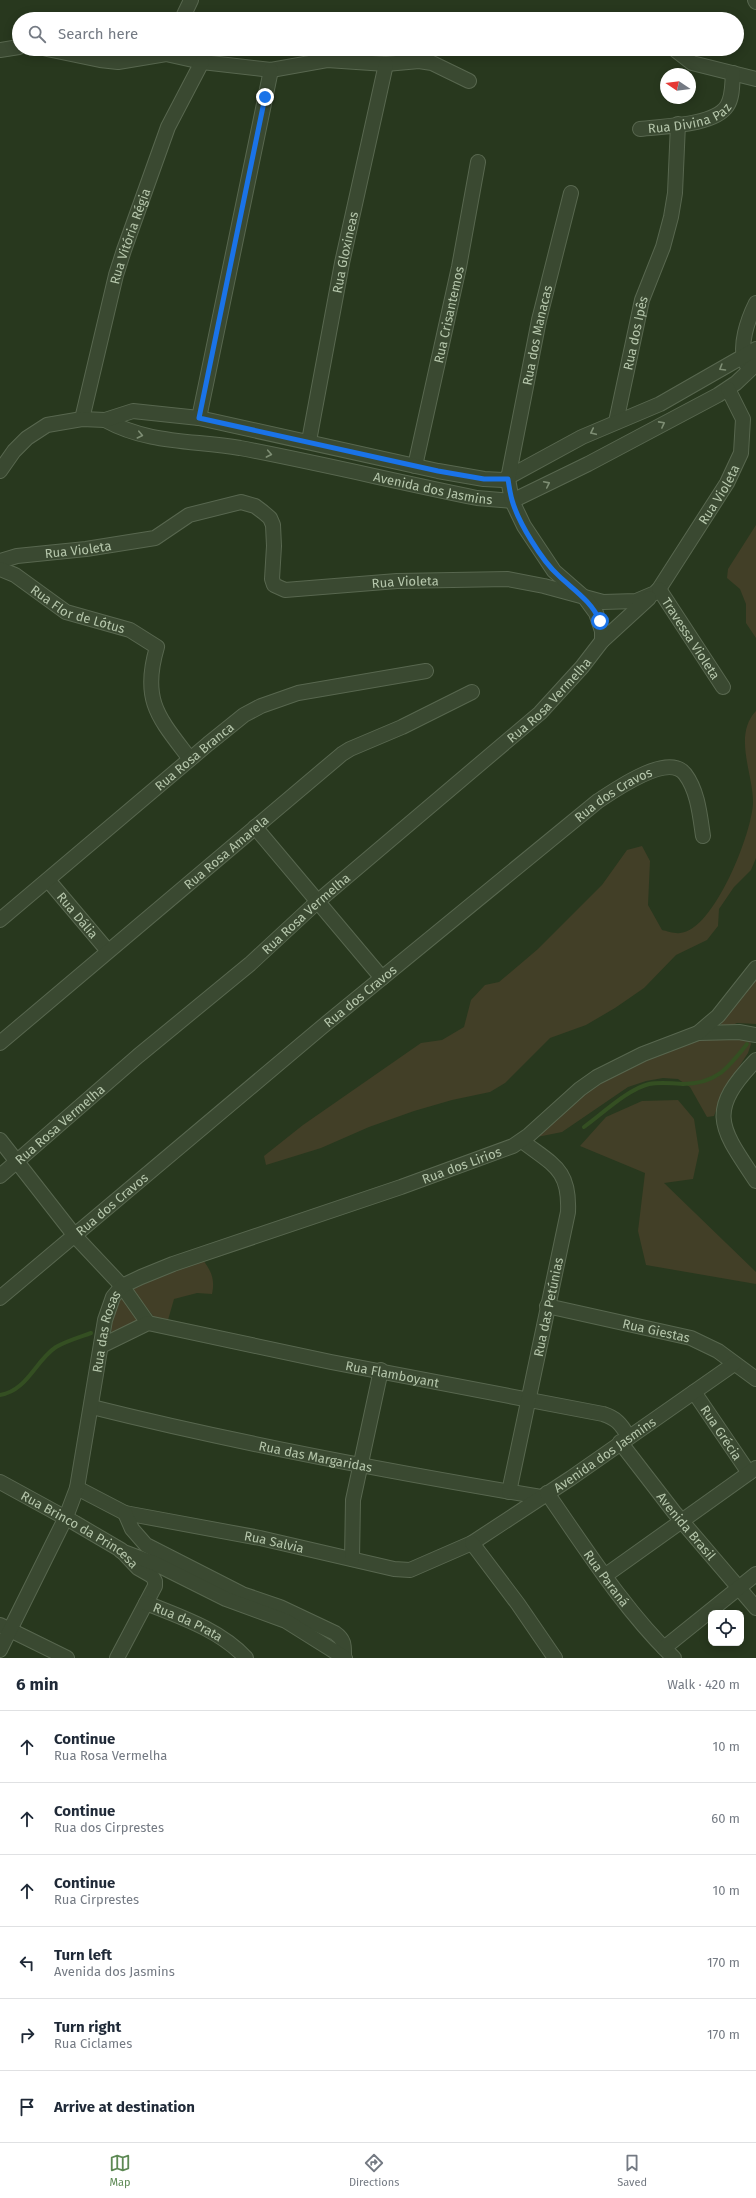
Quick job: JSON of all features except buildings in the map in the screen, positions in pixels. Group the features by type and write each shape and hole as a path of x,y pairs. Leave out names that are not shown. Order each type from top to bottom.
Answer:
{"street":[{"path":"185,12 191,0"},
{"path":"0,50 12,48"},
{"path":"81,56 118,62 145,56"},
{"path":"183,56 202,62 271,70 327,60 386,64 419,61 432,63 469,81"},
{"path":"683,56 692,63 756,79"},
{"name":"Rua Vitória Régia","path":"82,419 116,276 124,250 168,127 202,62"},
{"name":"Rua Gloxineas","path":"309,441 342,263 386,64"},
{"path":"199,418 271,70"},
{"name":"Rua Divina Paz","path":"640,129 704,121 720,114 730,98 733,73"},
{"name":"Rua dos Ipês","path":"616,422 642,300 663,247 675,193 678,124"},
{"name":"Rua Crisantemos","path":"415,466 459,267 478,162"},
{"name":"Rua dos Manacas","path":"508,479 539,320 571,193"},
{"path":"753,368 743,357 748,322 756,303"},
{"name":"Avenida dos Jasmins","path":"0,471 14,451 27,438 47,425 82,419 105,420 133,411 199,418 309,441 415,466 484,479 508,479 582,437 660,404 756,349"},
{"name":"Avenida dos Jasmins","path":"105,420 130,433 146,437 214,444 477,498 512,500 588,464 728,389 753,368"},
{"name":"Rua Violeta","path":"0,561 17,556 74,551 155,538 189,515 241,502 255,506 270,518 274,533 272,579 274,585 285,590 397,581 508,579 544,586 604,602 620,603 636,601 657,591 727,483 741,453 743,419 728,389"},
{"path":"508,479 512,500 524,526 547,561 559,576 585,598 600,621 602,641"},
{"name":"Rua Flor de Lótus","path":"0,569 15,575 66,612 130,630 157,647 150,684 155,710 190,759"},
{"name":"Rua Rosa Vermelha","path":"0,1176 18,1162 138,1056 250,964 317,902 540,713 582,667 602,641 657,591"},
{"name":"Travessa Violeta","path":"657,591 723,687"},
{"name":"Rua Rosa Branca","path":"0,920 244,715 280,699 333,686 426,671"},
{"name":"Rua Rosa Amarela","path":"0,1043 255,827 350,749 402,727 472,692"},
{"name":"Rua dos Cravos","path":"0,1298 76,1236 382,978 598,801 636,778 668,766 677,768 685,773 691,785 699,809 703,836"},
{"path":"255,827 382,978"},
{"name":"Rua Dália","path":"48,880 108,951"},
{"name":"Rua dos Lirios","path":"122,1286 173,1264 401,1187 522,1141 580,1089 597,1077 643,1054 698,1033 718,1016 756,968"},
{"path":"698,1033 739,1032 756,1035"},
{"path":"756,1060 734,1084 723,1114 724,1128 756,1181"},
{"name":"Rua das Rosas","path":"0,1140 76,1236 122,1286 113,1297 108,1311 77,1488 66,1517 5,1628 0,1650"},
{"name":"Rua das Petúnias","path":"509,1492 568,1212 569,1193 566,1181 557,1169 522,1141"},
{"path":"101,1346 148,1323 122,1286"},
{"name":"Rua Giestas","path":"547,1306 691,1338 705,1344 756,1378"},
{"name":"Rua Flamboyant","path":"148,1323 331,1362 381,1370 529,1399 614,1418 620,1422 624,1439"},
{"name":"Avenida dos Jasmins","path":"472,1543 734,1364"},
{"path":"352,1559 351,1518 381,1370"},
{"name":"Rua Grécia","path":"694,1392 752,1470"},
{"name":"Rua das Margaridas","path":"92,1407 152,1422 361,1465 509,1492 544,1495"},
{"name":"Avenida Brasil","path":"624,1439 681,1521 756,1608"},
{"path":"606,1576 752,1470"},
{"name":"Rua Brinco da Princesa","path":"0,1482 66,1517 121,1550 128,1560 152,1576 155,1581 155,1586 146,1603"},
{"name":"Rua Salvia","path":"77,1488 125,1513 199,1526 394,1569 410,1570 472,1543"},
{"name":"Rua Paraná","path":"544,1495 606,1576 669,1653"},
{"path":"125,1513 132,1529 146,1546 242,1594 280,1607 335,1633 342,1638 345,1658"},
{"path":"472,1543 523,1610 555,1658"},
{"path":"121,1550 156,1564 226,1599 286,1621 345,1658"},
{"path":"669,1653 739,1587 756,1574"},
{"path":"117,1658 146,1603"},
{"name":"Rua da Prata","path":"146,1603 194,1623 217,1635 246,1658"},
{"path":"5,1628 67,1658"}],"shaded area":[{"path":"756,525 756,638 746,623 746,604 740,589 727,578 728,569"},
{"path":"756,711 756,858 751,870 734,887 719,909 718,926 707,940 676,955 644,988 615,1008 586,1025 550,1038 505,1083 490,1092 452,1100 414,1111 369,1127 321,1148 266,1165 264,1156 303,1125 421,1043 442,1040 464,1027 471,1000 485,985 499,982 538,949 602,885 627,850 642,846 650,861 648,905 662,930 680,933 693,928 706,916 729,878 739,856 751,816 753,802 745,743 749,721"},
{"path":"756,978 756,1024 737,1023 726,1028 721,1027 722,1019"},
{"path":"749,1038 751,1044 748,1053 725,1088 714,1116 707,1117 690,1087 678,1079 663,1078 646,1081 628,1087 562,1132 537,1137 581,1095 643,1058 696,1040"},
{"path":"678,1100 694,1119 699,1151 693,1179 664,1183 756,1272 756,1284 646,1265 638,1231 645,1173 580,1146 606,1117 642,1101"},
{"path":"203,1260 209,1268 212,1276 212,1294 197,1293 174,1299 168,1320 154,1317 132,1289 136,1283"},
{"path":"121,1296 139,1320 111,1334 113,1312"}],"waterway":[{"path":"584,1127 615,1102 641,1087 657,1083 694,1083 712,1078 727,1068 747,1044"},
{"path":"0,1395 17,1388 56,1347 91,1333"}],"route":[{"path":"265,97 199,418 277,434 438,471 484,479 508,479 512,500 517,513 543,556 559,576 585,598 600,621"}]}
